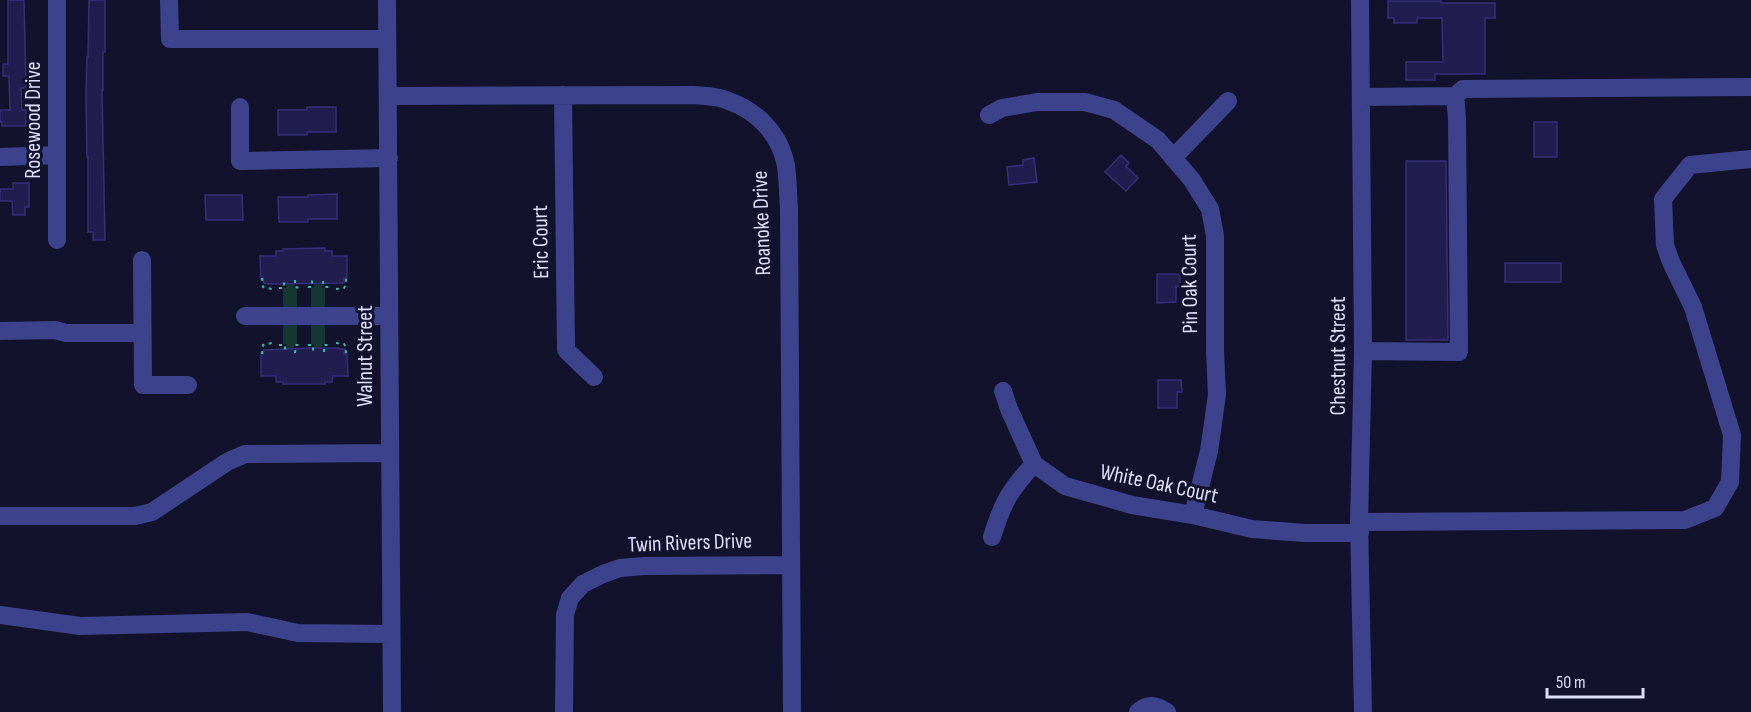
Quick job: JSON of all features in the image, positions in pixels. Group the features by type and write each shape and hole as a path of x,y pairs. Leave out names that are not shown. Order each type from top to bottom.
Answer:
{"street":[{"name":"Rosewood Drive","path":"57,0 57,240"},
{"path":"169,0 170,39 387,39"},
{"name":"Walnut Street","path":"387,0 392,712"},
{"name":"Chestnut Street","path":"1360,0 1363,351 1360,527 1363,712"},
{"path":"1361,97 1455,96 1463,89 1751,87"},
{"name":"Eric Court","path":"563,95 566,350 594,377"},
{"name":"Roanoke Drive","path":"388,96 693,95 724,99 742,106 757,116 773,133 786,165 789,209 792,712"},
{"path":"1363,351 1459,352 1455,96"},
{"path":"1173,158 1228,101"},
{"name":"Pin Oak Court","path":"989,115 1002,108 1037,102 1085,102 1114,110 1158,140 1192,180 1210,209 1215,236 1217,395 1209,451 1193,515"},
{"path":"240,107 240,162 389,158"},
{"path":"0,158 57,155"},
{"name":"White Oak Court","path":"1034,464 1065,486 1132,505 1193,515 1252,529 1305,533 1360,527 1684,520 1715,508 1730,482 1732,435 1693,307 1671,262 1665,244 1663,200 1690,165 1751,159"},
{"path":"142,260 143,385 188,384"},
{"path":"245,316 389,316"},
{"path":"0,331 142,333"},
{"path":"992,537 1007,496 1034,464 1003,391"},
{"path":"0,516 135,516 152,512 227,462 245,454 390,453"},
{"name":"Twin Rivers Drive","path":"564,712 565,615 570,598 583,584 620,568 790,565"},
{"path":"0,615 80,626 247,622 298,633 391,634"},
{"path":"1138,712 1146,706 1156,706 1167,712"}],"path":[{"path":"336,289 344,288 346,278"},
{"path":"262,279 263,288 272,290"},
{"path":"308,288 312,287 312,279"},
{"path":"295,280 295,287 300,288"},
{"path":"323,280 324,287 328,287"},
{"path":"279,288 284,288 284,281"},
{"path":"262,354 263,345 272,343"},
{"path":"336,343 345,345 346,354"},
{"path":"279,345 285,345 285,352"},
{"path":"296,353 296,345 301,345"},
{"path":"308,345 313,345 313,353"},
{"path":"324,352 324,345 329,345"}],"green space":[{"path":"286,284 294,284 294,288 297,288 297,309 283,309 283,288 286,288"},
{"path":"314,284 322,284 322,288 325,288 325,309 311,309 311,288 314,288"},
{"path":"311,323 325,323 325,344 322,344 322,348 314,348 314,344 311,344"},
{"path":"283,324 297,324 297,344 294,344 294,348 286,349 286,344 283,344"}],"building":[{"path":"8,0 24,0 26,88 21,88 22,110 26,110 26,126 2,126 0,122 0,110 10,110 9,76 3,76 3,64 8,64"},
{"path":"89,0 105,0 102,90 105,240 93,240 93,232 88,232 86,95"},
{"path":"1388,1 1495,3 1495,18 1485,18 1485,74 1435,74 1435,80 1406,80 1406,62 1443,62 1442,18 1417,18 1417,23 1394,23 1394,18 1388,18"},
{"path":"307,107 336,107 336,132 278,135 278,110 307,110"},
{"path":"1534,122 1557,122 1557,157 1534,157"},
{"path":"1121,155 1129,163 1126,166 1138,178 1126,191 1105,172"},
{"path":"1034,158 1037,182 1009,185 1007,167 1023,165 1023,160"},
{"path":"1406,161 1446,161 1448,340 1406,340"},
{"path":"13,183 29,183 29,207 25,207 25,215 13,215 12,201 0,201 0,189 13,189"},
{"path":"337,194 337,219 279,222 278,197"},
{"path":"205,195 242,195 243,220 206,220"},
{"path":"325,248 325,251 332,251 332,256 347,256 347,278 344,278 344,283 269,284 264,283 263,278 261,279 260,256 276,256 276,251 283,251 283,249"},
{"path":"1505,263 1561,263 1561,282 1505,282"},
{"path":"1157,274 1180,274 1180,286 1176,286 1176,302 1157,303"},
{"path":"345,349 348,376 333,376 332,382 325,382 325,384 283,384 283,382 276,382 276,376 261,376 261,354 264,350"},
{"path":"1158,380 1181,380 1182,392 1177,392 1177,408 1158,408"}]}
